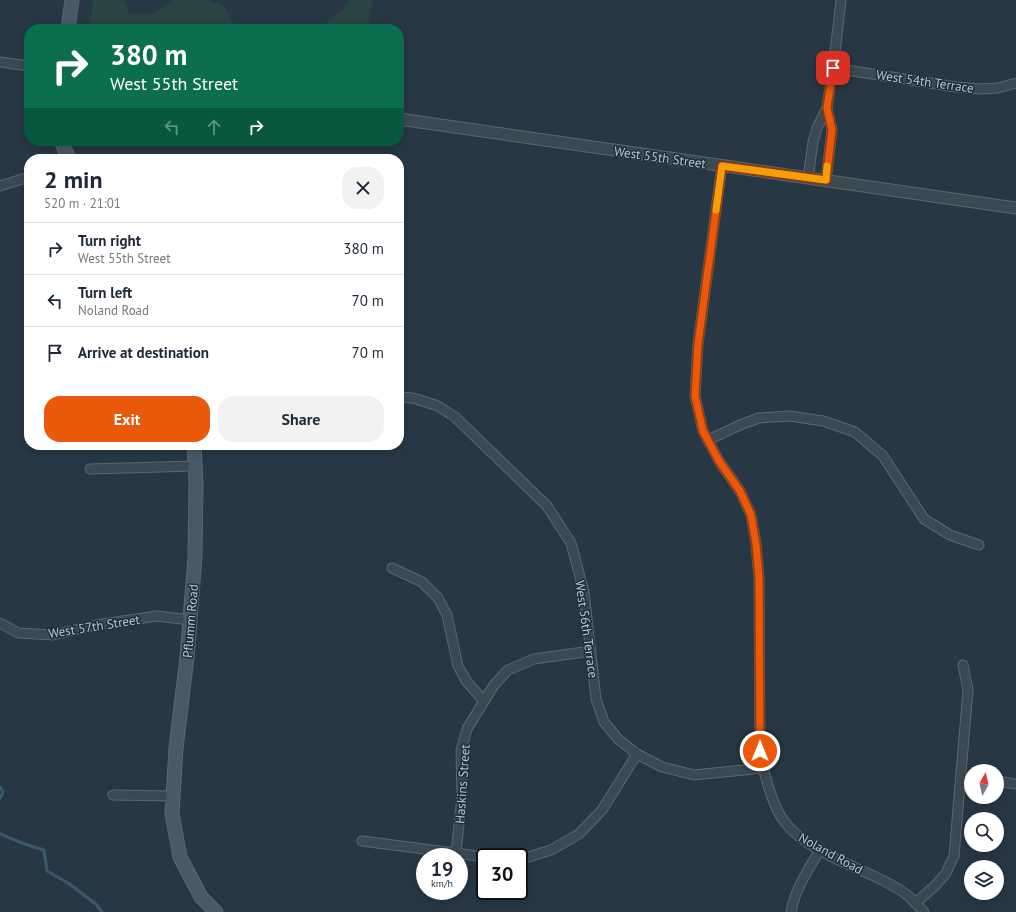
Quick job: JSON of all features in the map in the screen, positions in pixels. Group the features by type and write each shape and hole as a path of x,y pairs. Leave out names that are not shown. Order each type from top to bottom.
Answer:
{"main road":[{"path":"69,24 72,0"},
{"name":"Pflumm Road","path":"194,450 196,489 195,556 187,657 176,748 172,814 180,857 201,897 216,912"}],"street":[{"path":"808,178 813,142 817,128 827,108 840,0"},
{"path":"0,62 24,65"},
{"name":"West 54th Terrace","path":"833,68 956,87 981,89 998,88 1016,82"},
{"path":"826,180 832,130 827,108"},
{"name":"West 55th Street","path":"404,120 1016,208"},
{"name":"Noland Road","path":"722,166 698,344 695,396 703,431 719,461 743,497 751,515 755,537 759,578 760,751 762,768 775,805 783,819 803,840 820,850 886,882 906,895 924,912"},
{"path":"0,186 24,179"},
{"name":"West 56th Terrace","path":"404,397 413,398 438,406 455,417 547,506 571,543 584,592 596,699 604,722 618,739 636,754 662,767 694,776 762,768"},
{"path":"708,440 759,418 790,416 823,421 856,432 883,456 924,519 950,535 979,545"},
{"path":"90,469 195,466"},
{"path":"392,568 422,582 438,598 447,615 458,666 467,682 484,701"},
{"name":"West 57th Street","path":"0,623 18,633 54,635 96,625 157,616 190,620"},
{"name":"Haskins Street","path":"457,848 462,796 462,751 467,729 494,685 508,670 534,659 591,651"},
{"path":"915,903 935,886 946,873 954,856 968,690 963,665"},
{"path":"528,857 551,850 579,834 602,810 636,754"},
{"path":"1004,782 1016,784"},
{"path":"113,795 173,796"},
{"path":"362,841 417,848"},
{"path":"791,912 800,883 820,850"}],"green space":[{"path":"93,0 124,0 129,13 153,14 174,0 207,0 224,6 233,24 91,24"},
{"path":"349,0 373,0 368,24 326,24 347,5"}],"waterway":[{"path":"0,787 3,792 0,798"},
{"path":"0,834 44,850 47,871 68,883 96,904 102,912"}],"slow traffic":[{"path":"716,210 722,166 826,180 827,166"}],"route":[{"path":"760,751 759,578 756,544 751,515 740,491 719,461 703,431 695,396 698,344 722,166 826,180 832,130 827,108 833,68"}]}
